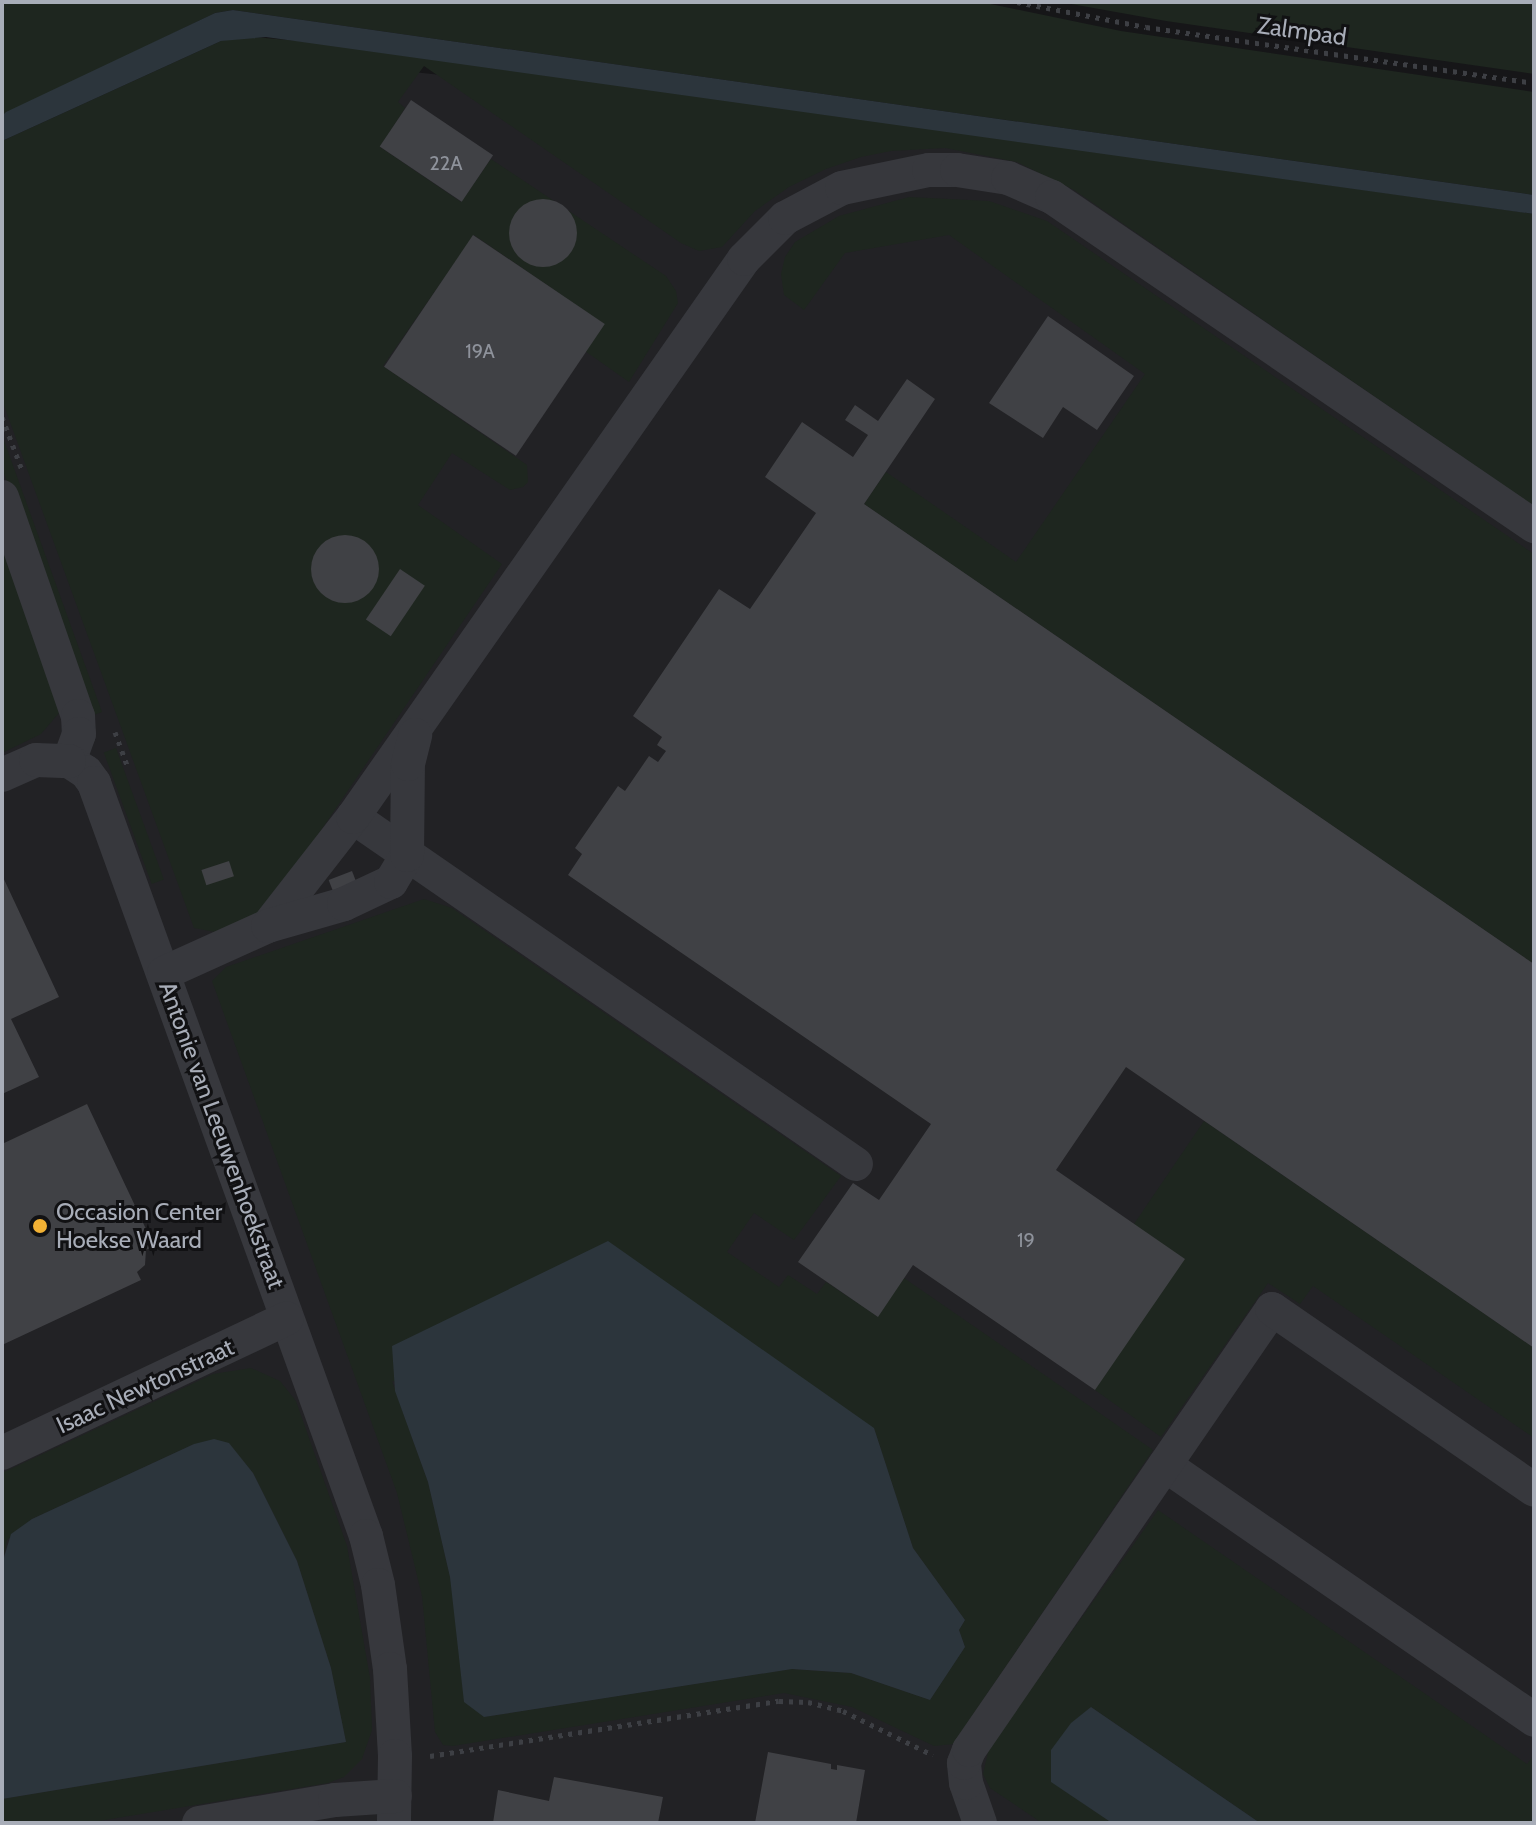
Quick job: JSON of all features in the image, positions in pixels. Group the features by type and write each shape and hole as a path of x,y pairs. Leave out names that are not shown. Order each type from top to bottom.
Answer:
{"street":[{"path":"268,926 353,817 751,251 785,218 809,202 842,188 929,170 985,173 1052,197 1534,526"},
{"path":"2,497 78,716 79,734 69,761 36,760 2,775"},
{"path":"164,973 268,926 379,890 400,872 407,855 408,764 421,720"},
{"name":"Antonie van Leeuwenhoekstraat","path":"69,761 86,772 94,783 352,1492 374,1563 393,1696 394,1809 335,1800 199,1823"},
{"path":"353,817 856,1164"},
{"path":"980,1823 964,1771 969,1750 1272,1309 1534,1490"},
{"name":"Isaac Newtonstraat","path":"2,1453 287,1318"},
{"path":"1165,1465 1534,1720"}],"path":[{"name":"Zalmpad","path":"1017,2 1146,27 1534,83"},
{"path":"430,1756 762,1703 794,1701 823,1705 862,1718 964,1771"}],"shaded area":[{"path":"2,2 981,2 1121,31 1534,92 1534,195 233,10 215,13 2,116"},
{"path":"1060,2 1534,2 1534,74 1166,21"},
{"path":"233,10 1534,195 1534,214 266,37 221,41 2,141 2,116 6,112 215,13"},
{"path":"244,36 344,45 1534,214 1534,506 1074,190 1017,162 945,148 891,151 861,157 789,187 755,211 722,247 699,251 681,243 424,66 398,102 405,108 380,147 461,202 491,159 666,276 676,291 678,303 629,382 585,351 604,324 474,235 383,366 527,465 528,482 523,487 510,490 452,453 418,505 502,564 264,914 215,932 194,928 2,400 2,141 221,41"},
{"path":"303,60 985,134 1534,457 1534,1823 2,1823 2,193"},
{"path":"909,197 989,201 1047,221 1534,554 1534,964 864,504 886,472 1016,562 1145,374 949,235 845,253 804,310 784,295 781,274 785,257 795,242 839,216"},
{"path":"2,435 102,712 91,716 2,468"},
{"path":"2,541 60,702 59,713 41,734 2,753"},
{"path":"116,748 164,880 152,884 104,752"},
{"path":"424,899 452,908 841,1176 794,1240 754,1213 727,1252 779,1287 788,1275 817,1294 826,1282 877,1316 904,1278 1153,1450 953,1744 934,1746 852,1707 784,1693 453,1746 443,1745 435,1732 422,1596 397,1493 212,981 226,967","holes":["392,1381 874,1428 913,1548 965,1620 959,1630 965,1647 930,1700 851,1673 791,1669 484,1717 459,1633 450,1577 428,1482"]},
{"path":"1204,1121 1534,1348 1534,1438 1313,1286 1300,1304 1268,1283 1161,1437 1095,1390 1134,1224"},
{"path":"608,1241 874,1428 913,1548 965,1620 959,1630 965,1647 930,1700 851,1673 792,1669 484,1717 464,1702 450,1577 428,1482 395,1391 392,1346"},
{"path":"251,1368 280,1381 296,1401 347,1546 370,1678 372,1730 362,1759 344,1777 328,1783 87,1823 2,1823 2,1799 346,1742 331,1668 297,1561 253,1473 228,1443 194,1444 32,1519 7,1540 2,1564 2,1473 213,1374"},
{"path":"214,1439 229,1443 253,1473 297,1561 331,1668 346,1742 2,1799 2,1564 11,1534 32,1519 194,1444"},
{"path":"1158,1510 1527,1764 1534,1755 1534,1823 1260,1823 1091,1707 1051,1781 1112,1823 1042,1823 990,1788 983,1774 989,1748"},
{"path":"1091,1707 1260,1823 1112,1823 1051,1782 1051,1750 1071,1723"}],"building":[{"path":"411,100 493,155 462,202 380,146"},
{"path":"543,199 567,209 577,233 567,257 543,267 519,257 509,233 519,209"},
{"path":"473,235 605,324 516,456 384,367"},
{"path":"1048,316 1134,376 1097,430 1063,407 1043,438 989,403"},
{"path":"907,379 935,399 864,504 1534,964 1534,1348 1126,1067 1056,1170 1185,1259 1095,1390 913,1265 878,1317 798,1262 853,1183 879,1200 931,1124 568,875 582,854 575,848 618,786 625,791 649,756 658,762 666,751 657,745 662,737 633,716 719,589 750,609 816,513 765,477 802,422 853,457 868,435 845,420 855,405 878,421"},
{"path":"352,535 373,550 379,569 377,582 369,593 352,603 338,603 321,593 313,582 311,562 321,545 332,537"},
{"path":"400,569 425,586 391,636 366,620"},
{"path":"229,861 234,876 206,885 201,870"},
{"path":"352,871 358,887 335,896 329,880"},
{"path":"2,875 59,997 11,1019 39,1077 2,1094"},
{"path":"87,1104 154,1246 146,1250 145,1265 137,1272 141,1280 2,1345 2,1144"},
{"path":"768,1752 831,1764 831,1769 837,1770 837,1765 865,1770 856,1823 755,1823"},
{"path":"554,1777 663,1797 658,1823 493,1823 498,1790 549,1801"}],"place":[{"name":"Occasion Center Hoekse Waard","path":"40,1226"}]}
